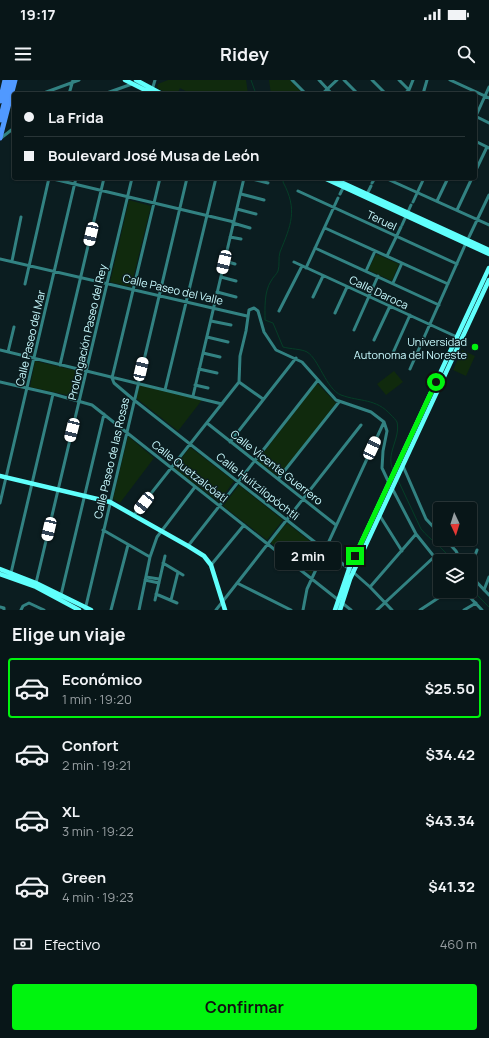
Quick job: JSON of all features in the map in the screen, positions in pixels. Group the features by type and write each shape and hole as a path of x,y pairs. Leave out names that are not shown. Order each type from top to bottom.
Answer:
{"main road":[{"path":"0,101 4,86 10,80"},
{"path":"1,136 15,80"},
{"path":"125,80 137,81 151,92"},
{"path":"0,120 4,86"},
{"path":"329,180 367,194 407,215"},
{"path":"335,180 344,186 407,215 489,250"},
{"path":"467,240 489,254"},
{"path":"351,570 380,516 391,484 399,473 400,466 457,337 485,288 489,268"},
{"path":"335,610 351,570 391,484 489,280"},
{"path":"0,476 110,502 188,546 204,556 211,565 225,610"},
{"path":"0,569 11,572 61,595 79,609"},
{"path":"0,574 36,587 79,609 88,609"},
{"path":"340,600 340,610"}],"street":[{"path":"46,92 72,81 79,80"},
{"path":"152,92 155,80"},
{"path":"292,80 304,92"},
{"path":"318,80 330,92"},
{"path":"324,92 336,80"},
{"path":"344,80 356,92"},
{"path":"372,80 384,92"},
{"path":"399,80 409,90"},
{"path":"406,92 409,90 413,80"},
{"path":"423,92 428,80"},
{"path":"450,80 476,92"},
{"path":"69,92 72,81"},
{"path":"109,92 137,81"},
{"path":"477,113 489,87"},
{"path":"477,92 489,98"},
{"path":"8,106 12,105"},
{"path":"477,118 489,123"},
{"path":"1,136 12,129"},
{"path":"477,142 488,147 477,168"},
{"path":"24,284 49,180"},
{"path":"58,180 207,215 250,228"},
{"name":"Calle Paseo del Mar","path":"0,503 76,180"},
{"path":"60,365 104,180"},
{"name":"Prolongación Paseo del Rey","path":"36,583 132,180"},
{"path":"112,378 160,180"},
{"name":"Calle Paseo de las Rosas","path":"88,609 86,601 187,180"},
{"path":"165,390 216,180"},
{"path":"193,396 244,180"},
{"path":"260,180 268,183"},
{"path":"367,194 374,180"},
{"path":"390,180 489,225"},
{"path":"387,256 423,180"},
{"path":"437,201 447,180"},
{"path":"457,210 471,180"},
{"path":"340,194 344,186"},
{"name":"Teruel","path":"298,191 457,264"},
{"path":"241,194 264,200"},
{"path":"410,369 467,240 489,195"},
{"path":"306,268 338,198"},
{"path":"237,209 256,214"},
{"path":"12,261 21,217"},
{"path":"325,228 448,284"},
{"path":"230,237 241,239"},
{"path":"315,248 439,305"},
{"path":"366,271 375,251"},
{"name":"Calle Paseo del Valle","path":"0,259 247,316"},
{"path":"224,262 235,264"},
{"name":"Calle Daroca","path":"294,262 457,337"},
{"path":"393,283 402,263"},
{"path":"279,311 302,266"},
{"path":"313,297 323,276"},
{"path":"354,330 378,276"},
{"path":"221,277 236,281"},
{"path":"335,313 347,287"},
{"path":"217,292 236,296"},
{"path":"374,340 390,306"},
{"path":"134,515 239,382 240,356 246,331 247,316 250,309 254,308 257,309 262,328 270,343 280,352 296,358 318,380 330,395 339,402 371,412 384,422 387,431 383,451 382,468 416,534 433,556"},
{"path":"392,355 410,315"},
{"path":"211,320 231,325"},
{"path":"8,352 14,327"},
{"path":"207,337 228,342"},
{"path":"0,350 222,404"},
{"path":"203,353 220,357"},
{"path":"230,442 296,358"},
{"path":"199,369 217,373"},
{"name":"Calle Huitzilopóchtli","path":"112,378 112,382 134,400 351,570 386,602 392,610"},
{"path":"188,546 318,380"},
{"path":"0,388 1,382"},
{"name":"Calle Quetzalcóatl","path":"1,382 92,405 351,610"},
{"path":"239,382 263,399"},
{"path":"195,385 208,388"},
{"path":"11,572 53,394"},
{"path":"278,479 339,402"},
{"path":"61,595 104,414"},
{"path":"303,610 305,596 324,550 384,422"},
{"name":"Calle Vicente Guerrero","path":"207,423 336,525"},
{"path":"216,610 302,498 361,425"},
{"path":"400,466 426,519 433,526"},
{"path":"139,610 154,544 161,531 195,487"},
{"path":"380,516 402,551"},
{"path":"211,565 244,525"},
{"path":"103,530 150,557"},
{"path":"370,587 416,534"},
{"path":"111,610 128,545"},
{"path":"451,546 458,554"},
{"path":"475,554 477,550"},
{"path":"155,600 165,556"},
{"path":"376,610 433,558"},
{"path":"163,563 183,575"},
{"path":"171,600 178,572"},
{"path":"484,590 489,577"},
{"path":"146,578 159,581"},
{"path":"477,582 489,595"},
{"path":"237,583 290,610"},
{"path":"156,594 177,603"},
{"path":"420,610 438,598"},
{"path":"471,598 482,610"},
{"path":"79,609 86,601"},
{"path":"20,610 27,603 44,610"},
{"path":"464,610 476,603"},
{"path":"0,606 4,608 4,610"}],"green space":[{"path":"168,80 246,80 248,92 187,92 180,88 178,92 165,92 157,88 158,84"},
{"path":"269,80 290,80 301,92 271,92"},
{"path":"129,200 151,206 131,287 110,282"},
{"path":"376,254 399,264 392,281 368,270"},
{"path":"462,350 475,356 466,376 453,370"},
{"path":"35,361 82,372 76,397 30,387"},
{"path":"394,371 403,382 386,395 377,384"},
{"path":"317,383 336,403 279,477 257,461"},
{"path":"139,385 202,400 178,431 136,398"},
{"path":"128,436 154,458 120,503 113,499"},
{"path":"190,447 234,481 219,502 174,468"},
{"path":"239,485 283,520 267,540 223,506"},
{"path":"287,523 321,550 311,574 270,542"}],"waterway":[{"path":"251,80 255,92"},
{"path":"284,180 292,209 290,225 279,254 278,271 267,290 265,300 265,320 273,323 283,347 305,351 311,356 331,387 336,392 341,395 374,403 380,406 395,419 398,428 391,458 393,470"},
{"path":"398,480 421,529 447,554"},
{"path":"477,595 489,607"}],"place":[{"name":"Universidad Autonoma del Noreste","path":"475,347"}],"route":[{"path":"355,556 436,382"}]}
